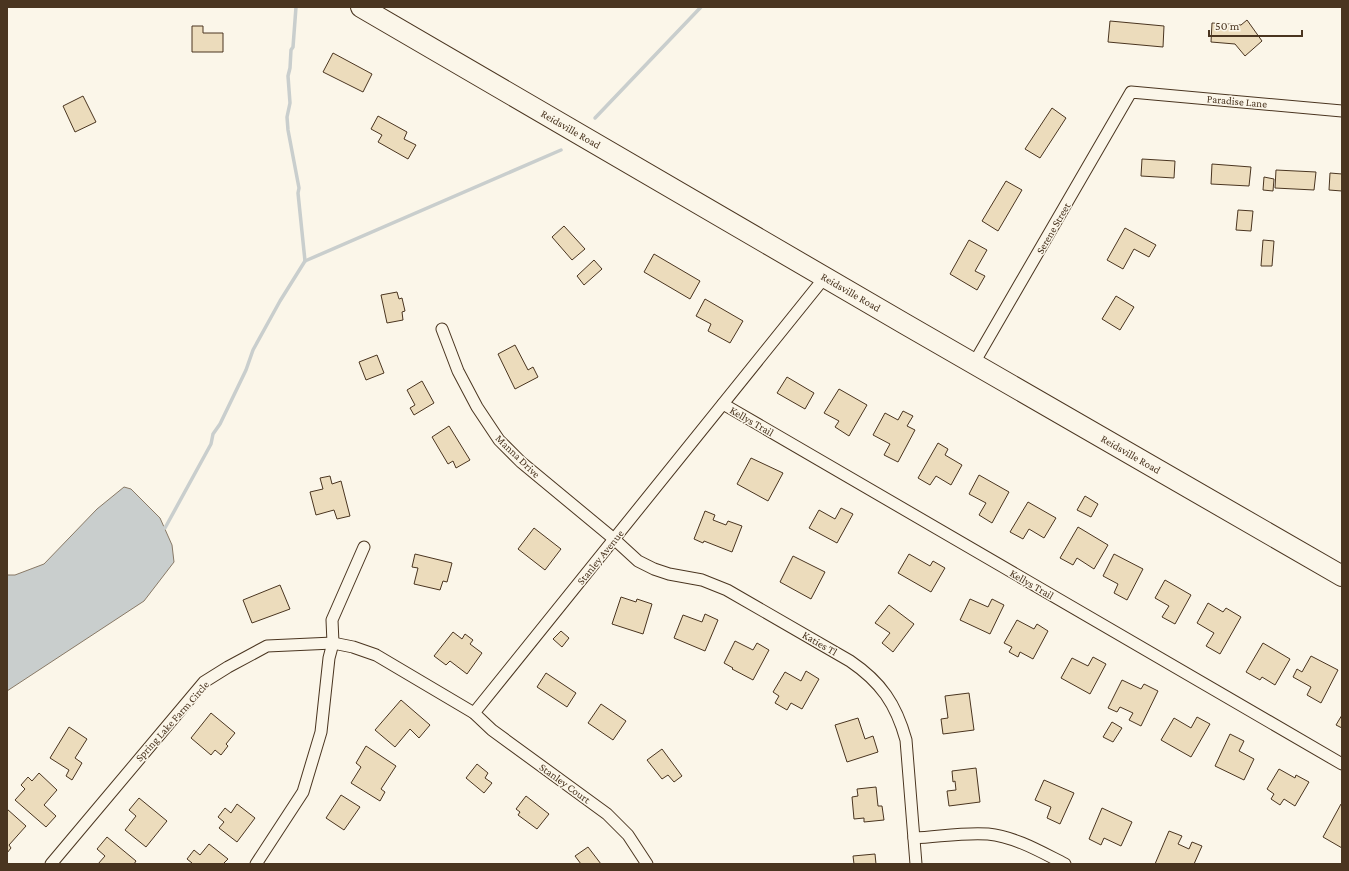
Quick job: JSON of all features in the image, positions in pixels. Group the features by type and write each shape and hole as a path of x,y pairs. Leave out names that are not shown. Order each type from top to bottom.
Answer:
{"highway":[{"name":"Reidsville Road","path":"361,7 1342,576"}],"street":[{"name":"Paradise Lane","path":"1131,92 1342,111"},
{"name":"Serene Street","path":"974,363 1131,92"},
{"name":"Stanley Avenue","path":"474,713 825,277"},
{"name":"Manna Drive","path":"442,329 458,371 467,389 499,440 521,462 614,539"},
{"name":"Kellys Trail","path":"723,404 1342,764"},
{"name":"Katies Tl","path":"614,539 638,561 654,569 669,574 702,580 727,590 850,661 865,671 877,682 896,709 906,740 916,864"},
{"path":"256,864 303,792 321,732 329,658 333,643 332,620 364,548"},
{"path":"333,643 353,647 376,655 474,713"},
{"name":"Spring Lake Farm Circle","path":"51,864 204,682 228,666 267,646 333,643"},
{"name":"Stanley Court","path":"474,713 492,730 607,814 628,835 647,864"},
{"path":"914,838 988,834 1007,838 1027,845 1065,864"}],"shaded area":[{"path":"124,487 131,489 160,518 172,545 174,562 144,601 7,691 7,575 15,575 44,564 97,509"}],"building":[{"path":"1247,20 1262,41 1245,56 1235,44 1211,42 1212,23 1241,25"},
{"path":"1110,21 1164,26 1163,47 1108,42"},
{"path":"192,26 203,26 203,33 223,33 223,52 192,52"},
{"path":"333,53 372,74 363,92 323,72"},
{"path":"83,96 96,122 75,132 63,106"},
{"path":"1052,108 1066,118 1040,158 1025,149"},
{"path":"378,116 407,132 404,139 416,145 408,159 378,142 382,135 371,129"},
{"path":"1142,159 1175,161 1174,178 1141,176"},
{"path":"1212,164 1251,167 1249,186 1211,184"},
{"path":"1276,170 1316,172 1314,190 1275,188"},
{"path":"1330,173 1342,174 1342,191 1329,190"},
{"path":"1264,177 1274,179 1273,191 1263,190"},
{"path":"1006,181 1022,190 998,231 982,221"},
{"path":"1238,210 1253,211 1251,231 1236,230"},
{"path":"564,226 585,249 572,260 552,237"},
{"path":"1125,228 1156,245 1149,257 1134,249 1123,269 1107,260"},
{"path":"969,240 987,250 975,271 985,276 977,290 950,274"},
{"path":"1263,240 1274,241 1272,266 1261,266"},
{"path":"654,254 700,281 690,299 644,272"},
{"path":"594,260 602,269 584,285 577,276"},
{"path":"397,292 399,299 402,298 405,311 402,312 403,320 387,323 381,295"},
{"path":"1116,296 1134,307 1120,330 1102,319"},
{"path":"705,299 743,321 730,343 708,331 711,324 696,316"},
{"path":"515,345 528,370 533,367 538,377 515,389 498,354"},
{"path":"377,355 384,373 366,380 359,362"},
{"path":"787,377 814,393 805,409 777,393"},
{"path":"422,381 434,403 414,415 410,408 415,405 407,390"},
{"path":"839,389 867,405 849,436 835,427 839,421 824,413"},
{"path":"903,411 913,416 907,426 915,430 898,462 884,455 890,444 873,435 885,413 898,420"},
{"path":"449,426 470,460 456,468 453,461 448,464 432,437"},
{"path":"938,443 948,449 945,455 962,465 951,485 936,476 930,485 918,478"},
{"path":"751,458 783,473 768,501 737,484"},
{"path":"979,475 1009,492 992,523 979,515 986,503 969,494"},
{"path":"330,476 332,484 341,481 350,516 337,519 334,510 316,515 310,492 323,489 320,478"},
{"path":"1085,496 1098,504 1091,517 1077,510"},
{"path":"1028,502 1056,518 1044,538 1029,529 1023,539 1010,532"},
{"path":"841,508 853,514 837,543 809,528 819,510 835,519"},
{"path":"705,511 715,515 713,520 726,525 728,521 742,526 732,552 704,541 703,543 694,539"},
{"path":"1078,527 1108,545 1094,569 1077,558 1073,565 1060,558"},
{"path":"534,528 561,549 545,570 518,549"},
{"path":"415,554 452,563 447,582 443,581 440,590 414,584 418,568 412,567"},
{"path":"909,554 930,566 933,561 945,568 931,592 898,573"},
{"path":"1114,554 1143,569 1127,600 1114,593 1118,584 1103,576"},
{"path":"793,556 825,572 811,599 780,582"},
{"path":"1165,580 1191,595 1175,624 1162,617 1169,606 1155,598"},
{"path":"280,585 290,609 252,623 243,600"},
{"path":"621,597 636,602 637,599 652,604 643,634 612,624"},
{"path":"970,599 988,607 992,599 1004,605 990,634 960,620"},
{"path":"1208,603 1223,612 1226,608 1241,617 1220,654 1206,646 1214,633 1197,623"},
{"path":"889,605 914,624 893,652 882,643 890,633 875,623"},
{"path":"705,614 718,620 705,651 674,638 683,615 702,622"},
{"path":"1017,620 1034,629 1037,624 1048,631 1033,659 1020,652 1018,657 1009,652 1012,647 1004,643"},
{"path":"561,631 569,638 562,647 553,639"},
{"path":"453,632 462,639 465,634 473,640 470,644 482,653 467,674 450,661 446,665 434,656"},
{"path":"735,641 753,650 757,643 769,650 753,680 724,663"},
{"path":"1263,643 1290,659 1275,685 1262,677 1260,680 1246,672"},
{"path":"1311,656 1338,670 1321,703 1307,695 1311,687 1293,677 1297,669 1302,672"},
{"path":"1093,657 1106,664 1090,694 1061,678 1072,658 1088,666"},
{"path":"806,671 819,679 802,709 791,703 787,710 775,703 779,696 773,692 785,672 801,681"},
{"path":"546,673 576,693 567,707 537,687"},
{"path":"1122,680 1141,689 1144,684 1158,691 1141,726 1129,720 1133,713 1120,707 1117,712 1108,708"},
{"path":"969,693 974,730 943,734 941,719 948,718 945,696"},
{"path":"401,700 430,725 419,738 410,729 395,747 375,730"},
{"path":"601,704 626,721 613,740 588,723"},
{"path":"211,713 235,733 226,744 228,746 221,755 215,750 211,755 191,738"},
{"path":"1342,715 1342,728 1336,725"},
{"path":"1197,717 1210,724 1191,757 1161,740 1174,718 1191,728"},
{"path":"858,718 865,739 873,736 878,752 847,762 835,725"},
{"path":"1112,722 1122,728 1113,742 1103,737"},
{"path":"69,727 87,739 75,758 82,763 72,780 66,776 69,770 50,758"},
{"path":"1230,734 1244,741 1239,751 1254,759 1244,780 1215,766"},
{"path":"366,746 396,766 381,789 385,792 380,801 351,783 361,767 356,763"},
{"path":"662,749 682,776 674,782 668,775 662,779 647,760"},
{"path":"477,764 488,773 485,778 492,783 484,793 466,778"},
{"path":"976,768 980,802 949,806 947,791 956,790 955,781 953,782 952,771"},
{"path":"1279,769 1295,778 1296,775 1309,782 1295,806 1284,799 1280,805 1271,799 1274,794 1267,789"},
{"path":"39,773 57,790 44,805 56,816 46,827 15,800 25,789 21,785 28,777 32,781"},
{"path":"1044,780 1074,793 1060,824 1047,818 1051,807 1035,800"},
{"path":"876,787 878,806 882,806 884,820 864,822 864,818 854,819 852,797 858,796 857,789"},
{"path":"341,795 360,807 344,830 326,818"},
{"path":"526,796 549,814 537,829 518,815 520,812 516,809"},
{"path":"139,798 167,821 146,847 125,830 136,816 129,810"},
{"path":"237,804 255,818 237,842 219,828 224,822 218,817 225,808 231,813"},
{"path":"1341,804 1342,805 1342,848 1323,837"},
{"path":"1102,808 1132,822 1121,846 1104,838 1101,845 1089,839"},
{"path":"7,809 26,826 9,845 11,848 7,853"},
{"path":"1169,831 1182,836 1178,844 1189,849 1192,842 1202,846 1194,864 1155,864"},
{"path":"107,837 136,861 134,864 98,864 105,856 97,849"},
{"path":"209,844 228,859 223,864 192,864 187,859 194,850 200,855"},
{"path":"588,847 601,864 581,864 575,856"},
{"path":"875,854 876,864 854,864 853,856"}],"waterway":[{"path":"296,7 293,47 291,50 288,76 290,103 287,117 299,188 298,193 305,261"},
{"path":"595,118 701,7"},
{"path":"160,528 165,528 211,444 213,434 220,424 246,370 253,350 280,301 305,261 561,150"}]}
